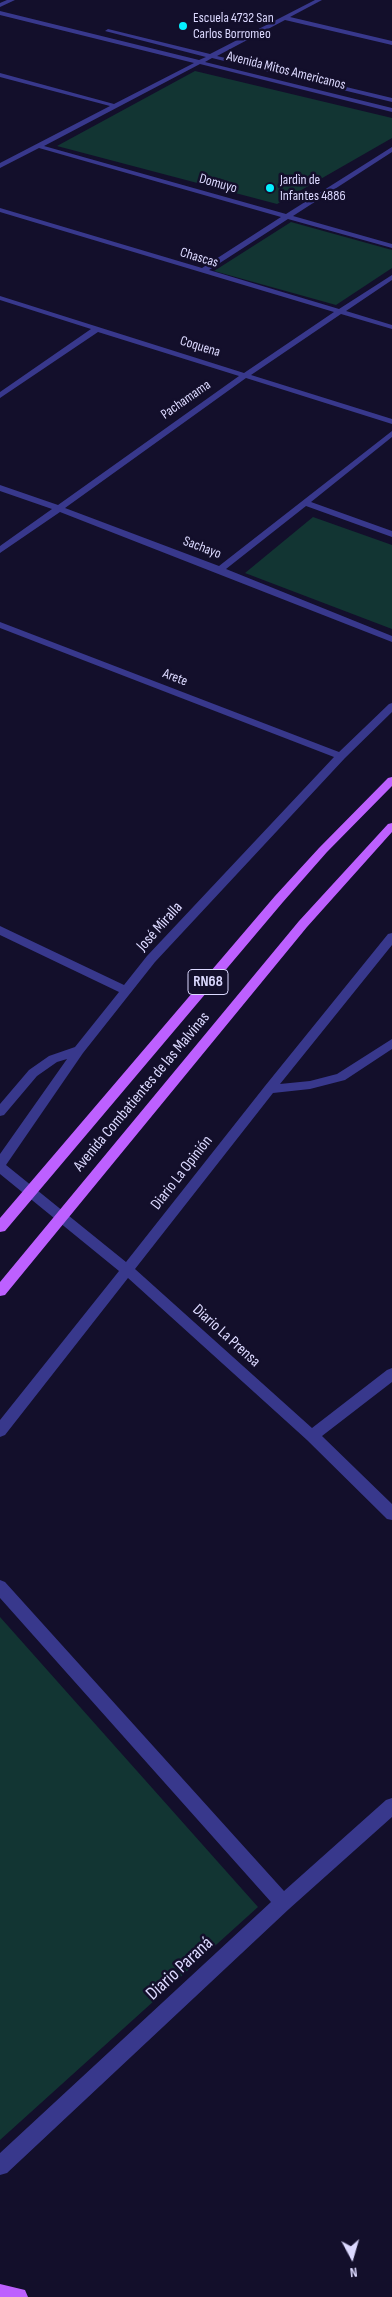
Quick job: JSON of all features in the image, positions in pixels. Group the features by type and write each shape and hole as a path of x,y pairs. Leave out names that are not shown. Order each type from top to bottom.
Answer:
{"main road":[{"name":"Avenida Combatientes de las Malvinas","path":"0,1227 279,899 329,843 392,780"},
{"name":"Avenida Combatientes de las Malvinas","path":"0,1291 303,924 392,826"},
{"path":"0,2294 18,2297"}],"street":[{"path":"0,5 12,0"},
{"path":"0,166 319,0"},
{"path":"0,5 10,7"},
{"name":"Avenida Mitos Americanos","path":"0,13 392,110"},
{"path":"285,18 392,43"},
{"name":"Avenida Mitos Americanos","path":"96,28 392,100"},
{"path":"0,80 4,76 115,106"},
{"name":"Domuyo","path":"37,146 392,246"},
{"path":"202,271 289,217 392,149"},
{"name":"Chascas","path":"0,210 392,327"},
{"name":"Pachamama","path":"0,550 247,374 392,277"},
{"name":"Coquena","path":"0,298 247,374 392,422"},
{"path":"0,396 97,329"},
{"path":"220,570 392,433"},
{"name":"Sachayo","path":"0,488 58,508 220,570 392,639"},
{"path":"306,503 392,534"},
{"name":"Arete","path":"0,625 341,756"},
{"name":"José Miralla","path":"0,1165 79,1050 151,959 341,756 392,706"},
{"path":"0,930 127,991"},
{"name":"Diario La Opinión","path":"0,1431 392,937"},
{"path":"269,1090 310,1085 340,1076 392,1043"},
{"path":"0,1112 33,1073 53,1059 79,1050"},
{"name":"Diario La Prensa","path":"0,1165 127,1270 312,1436 392,1514"},
{"path":"312,1436 392,1374"},
{"path":"0,1587 283,1903"},
{"name":"Diario Paraná","path":"0,2166 283,1903 392,1806"}],"green space":[{"path":"195,71 392,118 392,138 277,204 57,146"},
{"path":"291,222 392,250 392,268 336,305 214,271"},
{"path":"313,517 392,545 392,629 245,573"},
{"path":"0,1617 258,1907 0,2140"}],"place":[{"name":"Escuela 4732 San Carlos Borromeo","path":"183,26"},
{"name":"Jardìn de Infantes 4886","path":"270,188"}]}
